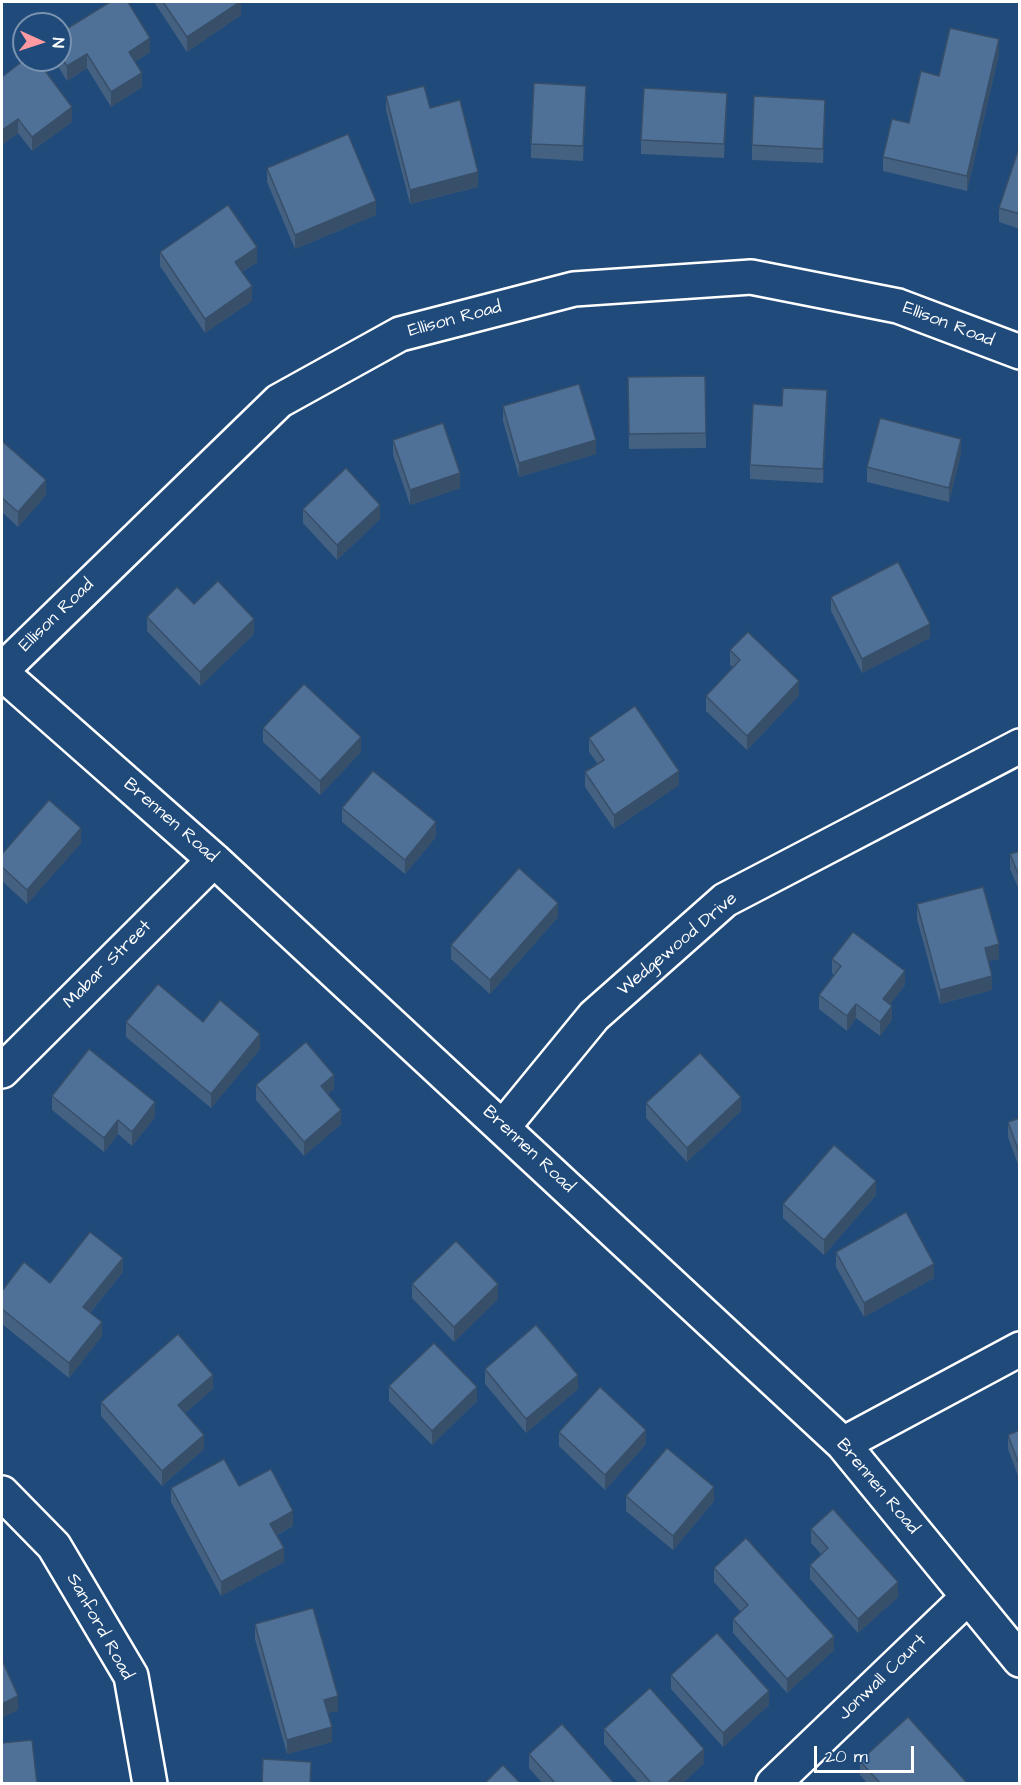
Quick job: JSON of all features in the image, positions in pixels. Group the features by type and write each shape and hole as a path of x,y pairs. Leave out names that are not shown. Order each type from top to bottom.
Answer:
{"street":[{"name":"Ellison Road","path":"2,671 279,401 400,334 574,289 751,277 898,306 1020,352"},
{"name":"Brennen Road","path":"2,671 214,860 843,1444 1020,1660"},
{"name":"Wedgewood Drive","path":"503,1126 594,1016 725,900 1020,746"},
{"name":"Mabar Street","path":"2,1071 214,860"},
{"path":"843,1444 1020,1349"},
{"name":"Sanford Road","path":"2,1493 54,1546 131,1676 150,1784"},
{"name":"Jonwall Court","path":"773,1784 968,1597"}],"building":[{"path":"110,2 128,2 150,38 129,52 142,73 111,92 87,54 72,63 72,26"},
{"path":"163,2 240,2 187,37"},
{"path":"950,28 999,39 967,176 883,157 892,119 909,123 921,71 939,76"},
{"path":"12,69 12,72 46,72 72,107 32,137 18,119 2,130 2,77"},
{"path":"534,83 586,86 583,146 531,144"},
{"path":"424,86 430,108 460,100 478,172 410,190 386,96"},
{"path":"644,88 727,93 724,144 641,140"},
{"path":"754,96 825,100 823,149 752,145"},
{"path":"348,134 376,201 295,235 267,168"},
{"path":"1020,148 1020,214 999,208"},
{"path":"228,205 257,247 235,262 252,286 205,319 160,252"},
{"path":"705,376 706,433 629,434 628,377"},
{"path":"579,384 596,440 519,463 503,406"},
{"path":"783,388 827,390 823,469 750,465 753,404 782,406"},
{"path":"880,418 961,439 949,488 867,467"},
{"path":"443,423 460,473 410,490 393,440"},
{"path":"2,441 46,480 18,512 2,498"},
{"path":"346,468 380,505 337,545 303,509"},
{"path":"898,562 930,624 862,659 831,597"},
{"path":"218,581 254,619 200,672 147,617 177,587 194,604"},
{"path":"748,632 799,681 747,736 706,696 740,660 730,650"},
{"path":"304,684 361,737 320,781 263,728"},
{"path":"635,706 679,771 614,815 585,772 604,760 589,738"},
{"path":"373,771 436,822 405,860 342,808"},
{"path":"49,800 81,828 27,890 2,867 2,854"},
{"path":"1020,851 1020,878 1010,854"},
{"path":"519,868 558,903 490,980 451,945"},
{"path":"983,887 999,944 985,948 992,976 940,990 917,904"},
{"path":"853,932 905,971 883,999 892,1006 880,1022 856,1004 847,1016 819,995 841,966 832,959"},
{"path":"158,984 203,1022 220,1000 260,1034 211,1094 126,1022"},
{"path":"306,1042 334,1075 321,1086 341,1110 304,1142 256,1085"},
{"path":"89,1049 155,1102 132,1132 118,1120 104,1138 52,1096"},
{"path":"700,1053 741,1097 687,1148 646,1103"},
{"path":"1020,1118 1020,1155 1008,1122"},
{"path":"834,1145 876,1181 824,1240 783,1204"},
{"path":"906,1212 934,1264 864,1303 836,1252"},
{"path":"90,1232 123,1258 83,1307 102,1322 69,1363 2,1309 2,1291 24,1262 50,1283"},
{"path":"456,1241 498,1284 454,1327 412,1284"},
{"path":"536,1325 578,1375 526,1419 485,1369"},
{"path":"178,1334 213,1375 178,1405 204,1435 162,1471 101,1402"},
{"path":"434,1343 477,1387 432,1431 389,1386"},
{"path":"600,1387 646,1430 605,1475 559,1432"},
{"path":"1020,1430 1020,1467 1008,1435"},
{"path":"667,1448 714,1487 673,1536 626,1496"},
{"path":"224,1459 239,1486 271,1469 293,1511 270,1524 284,1548 221,1582 171,1488"},
{"path":"833,1509 898,1582 858,1619 810,1565 828,1548 811,1529"},
{"path":"746,1538 834,1636 787,1679 733,1619 748,1605 714,1568"},
{"path":"313,1608 338,1696 324,1700 332,1727 287,1740 255,1624"},
{"path":"717,1633 769,1691 723,1733 671,1675"},
{"path":"2,1660 18,1696 2,1704"},
{"path":"650,1688 704,1749 666,1784 652,1784 604,1729"},
{"path":"908,1717 968,1784 881,1784 860,1761"},
{"path":"562,1724 615,1784 556,1784 529,1754"},
{"path":"32,1740 37,1784 2,1784 2,1743"},
{"path":"263,1759 311,1762 310,1784 262,1784"},
{"path":"503,1765 521,1784 484,1784"}]}
